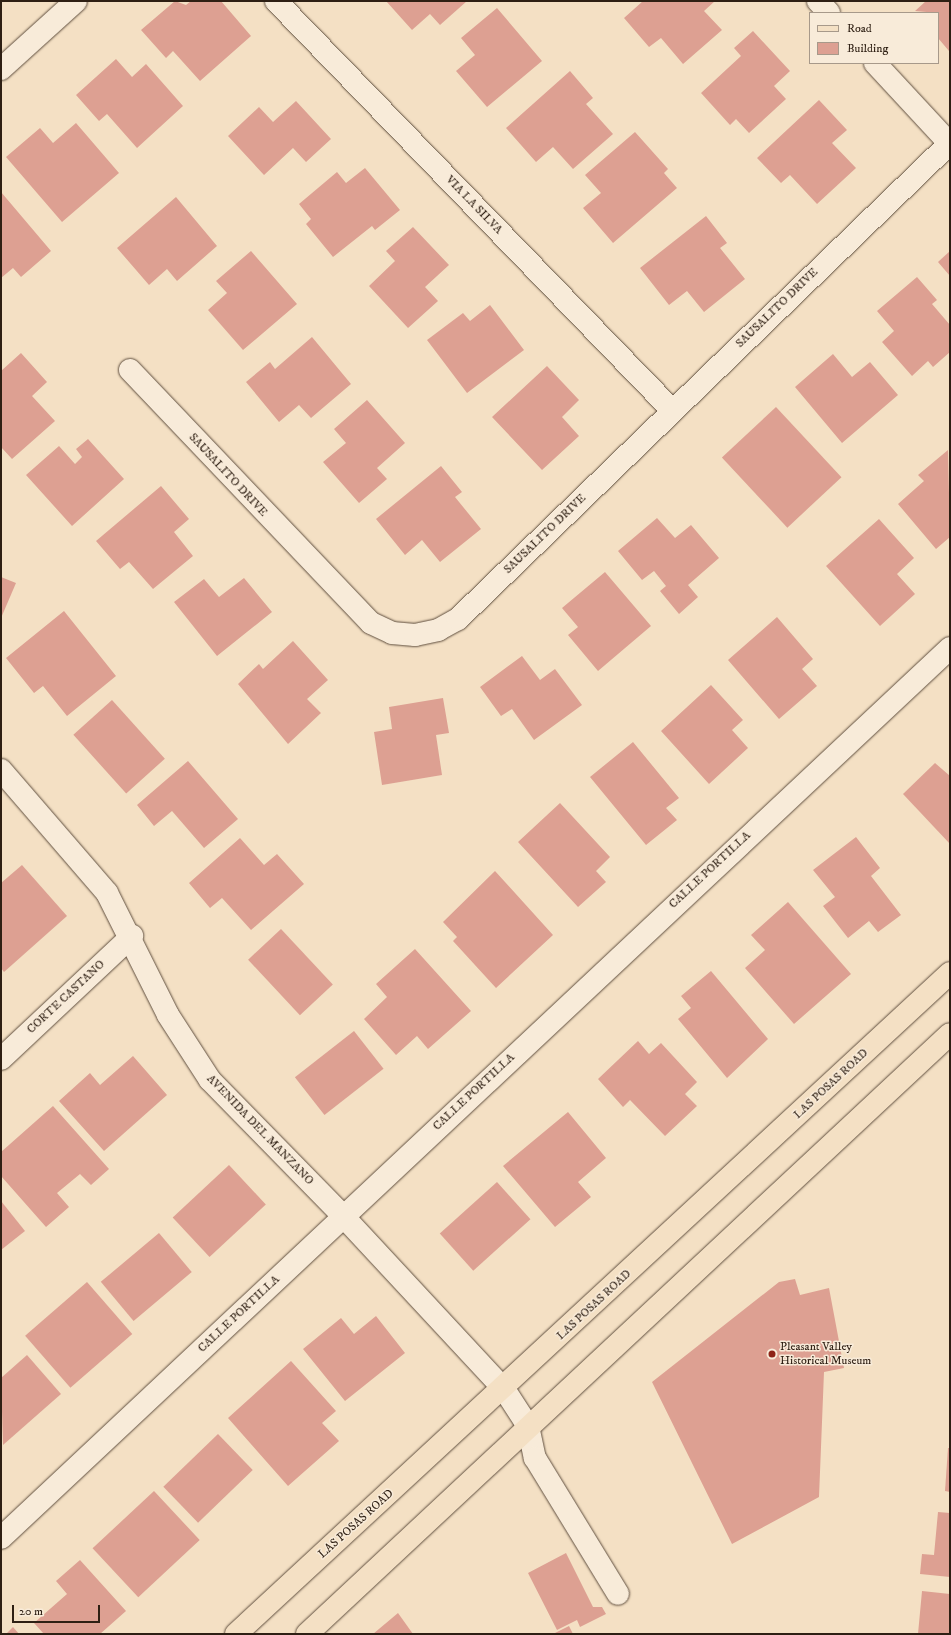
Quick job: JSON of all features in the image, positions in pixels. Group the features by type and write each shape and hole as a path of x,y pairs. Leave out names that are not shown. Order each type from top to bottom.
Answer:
{"main road":[{"name":"LAS POSAS ROAD","path":"236,1634 504,1389 950,973"},
{"path":"307,1634 528,1426 950,1034"}],"street":[{"path":"1,69 76,1"},
{"name":"VIA LA SILVA","path":"276,1 672,410"},
{"path":"818,1 828,12"},
{"path":"876,64 950,143"},
{"name":"SAUSALITO DRIVE","path":"130,370 355,609 371,623 392,633 415,635 438,630 458,619 672,410 950,143"},
{"name":"CALLE PORTILLA","path":"1,1538 950,648"},
{"name":"AVENIDA DEL MANZANO","path":"1,770 86,865 107,893 132,936 168,1016 210,1080 343,1216 504,1389 528,1426"},
{"name":"CORTE CASTANO","path":"1,1058 132,936"},
{"path":"528,1426 535,1458 618,1594"}],"building":[{"path":"175,1 186,5 191,1 221,1 251,36 200,81 173,51 166,58 141,30"},
{"path":"386,1 467,1 440,25 430,14 412,30"},
{"path":"643,1 715,1 704,11 722,30 683,64 661,38 649,47 624,18"},
{"path":"926,1 950,1 949,51 939,39 939,12 915,11"},
{"path":"497,8 542,61 487,107 456,71 475,55 461,38"},
{"path":"753,31 790,71 774,86 786,99 749,133 736,119 730,125 701,93 741,56 734,48"},
{"path":"116,59 132,77 146,64 183,106 137,148 107,114 99,121 76,95"},
{"path":"570,71 593,98 586,104 613,134 573,169 553,147 536,162 506,128"},
{"path":"819,100 847,130 832,143 856,168 817,204 790,175 781,183 757,158"},
{"path":"296,101 331,139 306,162 293,148 264,175 228,136 259,107 273,122"},
{"path":"76,123 119,173 62,222 6,157 40,128 53,143"},
{"path":"635,132 668,169 664,173 677,188 613,243 583,208 601,193 585,175"},
{"path":"365,168 400,210 375,230 372,226 333,257 306,224 311,219 299,204 337,172 346,183"},
{"path":"1,192 51,251 21,277 13,268 1,278"},
{"path":"176,197 217,246 177,281 167,269 149,285 117,248"},
{"path":"706,216 727,243 720,248 745,279 704,312 687,291 669,305 640,268"},
{"path":"413,227 449,265 425,287 438,301 408,328 369,286 395,261 386,251"},
{"path":"251,251 297,304 243,350 208,310 227,293 216,281"},
{"path":"950,251 950,276 938,262"},
{"path":"917,277 937,300 932,304 950,325 950,352 933,367 928,361 912,376 882,342 894,331 877,311"},
{"path":"490,305 524,350 467,393 427,340 463,313 470,321"},
{"path":"312,337 351,384 311,418 299,405 279,422 246,382 270,362 275,369"},
{"path":"21,353 47,382 32,396 55,421 12,459 1,447 1,371"},
{"path":"833,354 852,377 870,362 898,395 842,443 795,387"},
{"path":"547,366 579,400 562,417 579,436 542,470 492,417"},
{"path":"367,400 405,443 377,468 387,479 359,503 323,462 346,443 334,429"},
{"path":"776,407 841,477 787,528 722,457"},
{"path":"88,439 124,479 72,526 26,475 59,446 75,464 82,457 76,449"},
{"path":"948,450 950,537 936,549 898,504 924,481 918,475"},
{"path":"441,466 462,492 455,497 481,529 440,562 422,540 405,555 376,519"},
{"path":"161,486 189,519 174,532 193,556 153,589 129,562 120,569 96,541"},
{"path":"657,518 675,538 691,525 719,558 688,585 698,597 679,614 660,591 666,586 654,571 642,580 618,551"},
{"path":"879,519 914,558 897,574 915,594 880,626 826,566"},
{"path":"605,572 651,626 598,671 568,635 578,627 562,608"},
{"path":"1,577 16,583 1,618"},
{"path":"244,578 272,612 217,656 174,602 204,579 219,597"},
{"path":"64,611 116,676 67,716 43,686 34,693 6,658"},
{"path":"777,617 813,659 802,669 817,686 779,719 728,660"},
{"path":"293,641 328,680 307,699 321,713 288,744 238,684 259,664 263,669"},
{"path":"522,656 540,680 555,669 582,705 534,740 512,709 501,716 480,687"},
{"path":"711,685 743,720 732,730 748,748 709,784 661,731"},
{"path":"443,698 449,733 436,735 442,775 382,785 374,732 392,729 389,707"},
{"path":"112,700 165,759 126,794 73,735"},
{"path":"633,742 679,798 666,808 677,820 646,845 590,777"},
{"path":"188,761 238,819 204,848 172,811 154,826 137,805"},
{"path":"935,763 950,776 950,844 903,794"},
{"path":"560,803 610,857 596,871 606,882 578,907 518,842"},
{"path":"856,837 880,868 871,876 901,915 878,932 869,921 848,938 823,906 835,897 813,870"},
{"path":"240,838 264,865 277,854 304,884 251,930 222,898 210,908 189,883"},
{"path":"22,865 67,916 4,972 1,968 1,883"},
{"path":"495,871 553,935 496,988 453,941 457,937 443,922"},
{"path":"788,902 851,974 794,1024 745,968 765,950 751,935"},
{"path":"281,929 333,985 300,1015 248,960"},
{"path":"415,949 471,1011 428,1049 417,1036 396,1055 364,1019 387,997 376,984"},
{"path":"711,971 768,1039 727,1078 678,1019 691,1008 681,996"},
{"path":"354,1031 384,1069 324,1115 295,1077"},
{"path":"638,1041 649,1054 661,1043 697,1082 685,1094 697,1106 665,1136 630,1100 623,1107 598,1079"},
{"path":"133,1056 167,1095 104,1151 59,1101 90,1073 100,1085"},
{"path":"53,1106 109,1169 91,1185 80,1174 57,1193 69,1207 46,1227 1,1176 1,1152"},
{"path":"568,1112 606,1158 578,1182 591,1197 555,1227 503,1166"},
{"path":"229,1165 266,1204 210,1257 173,1218"},
{"path":"497,1182 530,1219 473,1271 440,1234"},
{"path":"1,1201 25,1231 1,1250"},
{"path":"159,1233 192,1272 134,1321 101,1282"},
{"path":"795,1279 800,1295 829,1288 844,1368 824,1372 819,1497 732,1544 652,1382 779,1282"},
{"path":"87,1282 132,1334 70,1388 25,1336"},
{"path":"376,1316 405,1353 345,1401 303,1349 341,1318 354,1334"},
{"path":"27,1355 61,1394 3,1445 1,1378"},
{"path":"291,1361 336,1411 322,1423 339,1441 288,1486 228,1418"},
{"path":"218,1434 253,1470 198,1523 163,1487"},
{"path":"948,1448 950,1448 950,1492 945,1491"},
{"path":"154,1491 200,1540 138,1597 93,1548"},
{"path":"938,1512 950,1513 950,1577 920,1574 922,1554 934,1555"},
{"path":"566,1553 593,1607 602,1607 606,1614 580,1627 577,1620 557,1630 528,1573"},
{"path":"80,1560 126,1611 100,1634 44,1634 34,1623 67,1594 56,1581"},
{"path":"922,1591 950,1594 950,1634 918,1634"},
{"path":"398,1613 413,1634 373,1634"},
{"path":"569,1626 573,1634 553,1634"},
{"path":"13,1627 19,1634 6,1634"}],"place":[{"name":"Pleasant Valley Historical Museum","path":"772,1354"}]}
